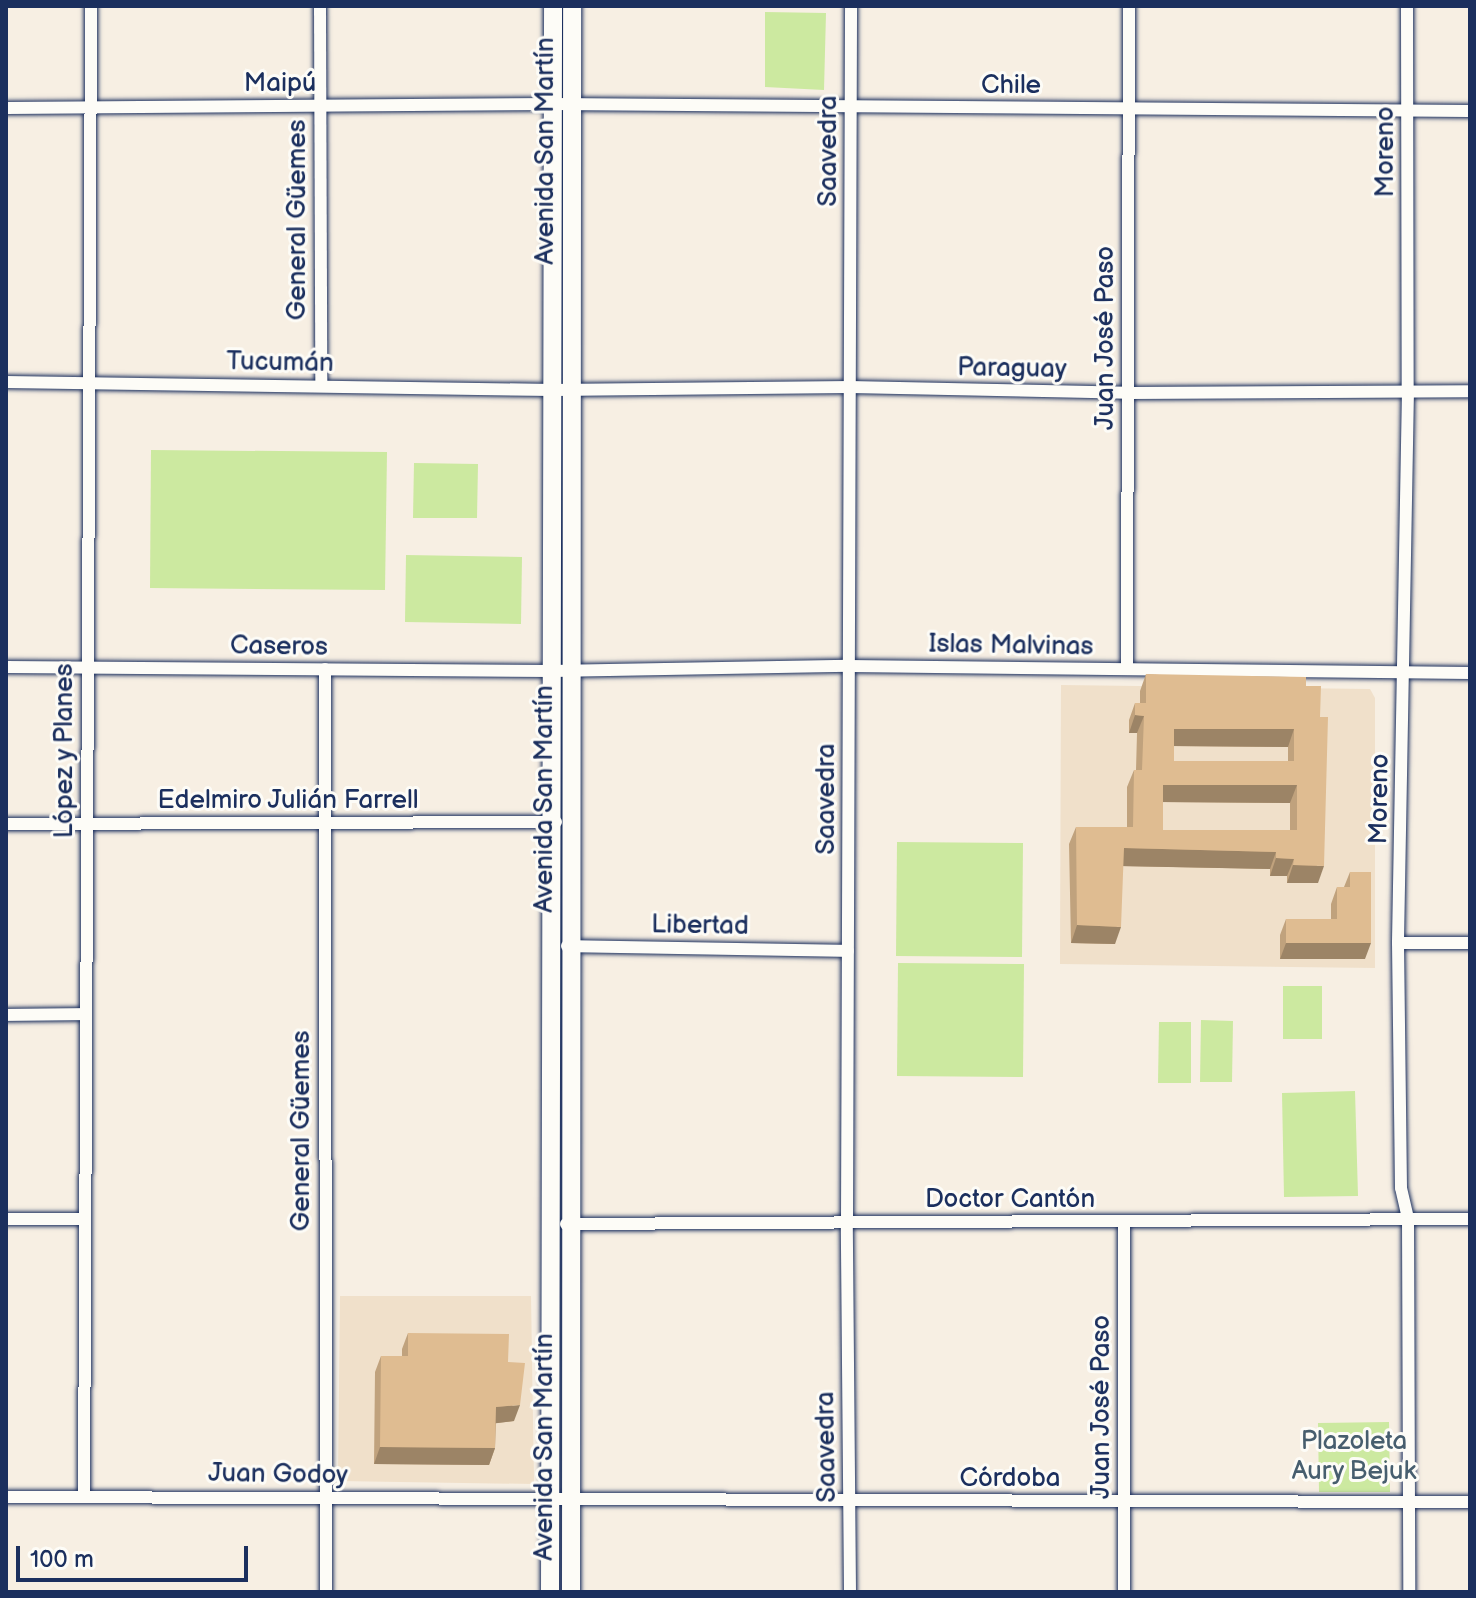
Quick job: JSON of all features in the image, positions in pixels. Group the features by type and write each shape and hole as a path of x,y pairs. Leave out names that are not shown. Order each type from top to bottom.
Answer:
{"main road":[{"name":"Avenida San Martín","path":"553,6 563,104"},
{"name":"Avenida San Martín","path":"550,1592 551,1224 561,946 563,104 572,6"},
{"name":"Avenida San Martín","path":"561,946 570,1224 571,1592"}],"street":[{"name":"López y Planes","path":"84,1496 91,6"},
{"name":"General Güemes","path":"320,6 321,385"},
{"name":"Saavedra","path":"850,1592 847,1223 851,6"},
{"name":"Juan José Paso","path":"1127,669 1129,6"},
{"name":"Moreno","path":"1407,6 1408,390 1398,943 1401,1188 1408,1219 1409,1592"},
{"name":"Maipú","path":"6,108 563,104"},
{"name":"Chile","path":"563,104 851,109 1129,107 1470,111"},
{"name":"Tucumán","path":"6,382 562,390"},
{"name":"Paraguay","path":"562,390 850,387 1128,393 1470,391"},
{"name":"Islas Malvinas","path":"562,671 849,666 1470,673"},
{"name":"Caseros","path":"6,667 562,671"},
{"name":"General Güemes","path":"325,669 326,1592"},
{"name":"Edelmiro Julián Farrell","path":"6,824 562,822"},
{"path":"1398,943 1470,943"},
{"name":"Libertad","path":"561,946 848,951"},
{"path":"6,1015 86,1014"},
{"path":"6,1219 85,1219"},
{"name":"Doctor Cantón","path":"551,1224 1470,1219"},
{"name":"Juan José Paso","path":"1124,1221 1124,1592"},
{"name":"Juan Godoy","path":"6,1497 551,1500"},
{"name":"Córdoba","path":"551,1500 1470,1502"}],"shaded area":[{"path":"1061,685 1370,689 1375,698 1375,968 1060,964"},
{"path":"340,1296 531,1296 534,1484 338,1481"}],"green space":[{"path":"765,12 826,13 824,90 765,87"},
{"path":"151,450 387,452 385,590 150,588"},
{"path":"414,463 478,464 477,518 413,518"},
{"path":"406,555 522,557 521,624 405,622"},
{"path":"897,842 1023,843 1022,957 896,956"},
{"path":"898,963 1024,964 1023,1077 897,1076"},
{"path":"1283,986 1322,986 1322,1039 1283,1039"},
{"path":"1201,1020 1233,1021 1232,1082 1200,1082"},
{"path":"1159,1022 1191,1022 1191,1083 1158,1083"},
{"path":"1355,1091 1358,1196 1284,1197 1282,1093"},
{"name":"Plazoleta Aury Bejuk","path":"1389,1422 1390,1492 1319,1492 1318,1423"}],"building":[{"path":"1146,674 1306,677 1306,686 1321,686 1320,717 1328,717 1324,866 1293,865 1294,859 1276,858 1276,852 1124,848 1121,927 1077,925 1076,827 1133,827 1134,770 1142,770 1144,716 1135,715 1135,703 1146,703","holes":["1174,729 1294,729 1294,761 1174,761","1163,785 1297,785 1297,830 1163,830"]},
{"path":"1350,872 1371,872 1371,943 1286,943 1286,919 1337,919 1337,887 1350,887"},
{"path":"408,1333 509,1334 508,1362 525,1363 520,1405 496,1407 495,1448 380,1447 381,1356 408,1356"}]}
